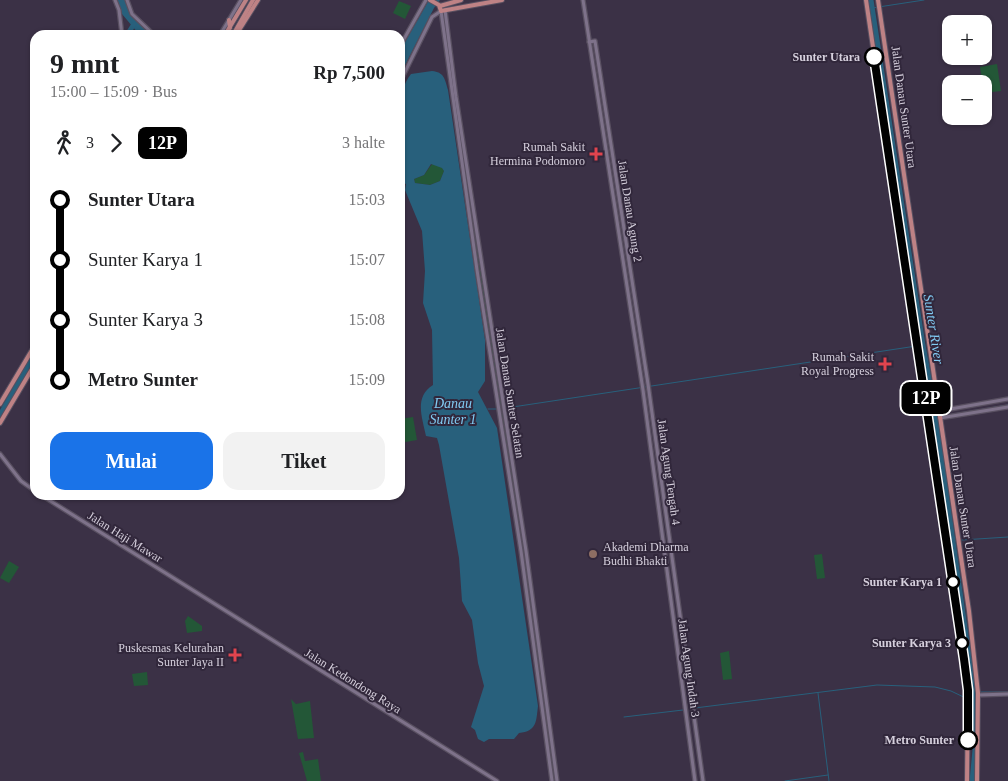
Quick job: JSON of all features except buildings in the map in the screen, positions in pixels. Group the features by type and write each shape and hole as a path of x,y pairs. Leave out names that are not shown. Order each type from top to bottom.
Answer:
{"main road":[{"path":"230,28 246,0"},
{"path":"238,28 253,0"},
{"path":"238,28 258,0"},
{"path":"430,0 440,8 502,0"},
{"path":"440,8 443,2 461,0"},
{"name":"Jalan Danau Sunter Utara","path":"878,1 939,415 968,692 967,781"},
{"name":"Jalan Danau Sunter Utara","path":"866,2 917,345 978,688 977,781"},
{"path":"229,20 230,28"},
{"path":"887,136 897,135"},
{"path":"0,404 30,353"},
{"path":"0,423 30,372"}],"street":[{"path":"115,0 120,10 122,30"},
{"path":"127,0 132,14 149,30"},
{"path":"223,30 241,0"},
{"path":"405,37 426,0"},
{"name":"Jalan Danau Agung 2","path":"582,0 642,388"},
{"path":"405,72 427,26 440,8"},
{"name":"Jalan Danau Sunter Selatan","path":"440,8 456,97 502,409 552,781"},
{"name":"Jalan Danau Sunter Selatan","path":"440,8 475,261 526,551 557,781"},
{"name":"Jalan Danau Agung 2","path":"590,44 595,41 649,389"},
{"name":"Jalan Agung Tengah 4","path":"642,388 666,557"},
{"name":"Jalan Agung Tengah 4","path":"649,389 692,706"},
{"path":"939,415 1008,399"},
{"path":"939,415 1008,407"},
{"path":"0,454 21,481 30,487"},
{"name":"Jalan Haji Mawar","path":"49,500 200,594"},
{"name":"Jalan Agung Indah 3","path":"666,557 695,781"},
{"name":"Jalan Kedondong Raya","path":"200,594 497,781"},
{"path":"978,694 1008,694"},
{"name":"Jalan Agung Indah 3","path":"692,706 703,781"}],"green space":[{"path":"399,1 411,6 405,19 393,13"},
{"path":"446,16 456,101 503,405 499,404 477,270 442,17"},
{"path":"997,64 1001,91 992,92 992,75 981,75 980,67"},
{"path":"432,164 442,167 444,171 440,181 430,185 415,183 414,179 424,175"},
{"path":"504,412 526,551 557,781 552,781 500,413"},
{"path":"413,417 417,440 405,442 405,418"},
{"path":"822,554 825,578 817,579 814,555"},
{"path":"9,561 19,567 9,583 0,578"},
{"path":"188,616 202,626 202,631 187,633 185,621"},
{"path":"729,651 732,679 723,680 720,653"},
{"path":"147,672 148,685 134,686 132,674"},
{"path":"291,699 296,704 310,701 314,738 298,739"},
{"path":"303,752 305,761 318,759 321,781 307,781 299,753"}],"water":[{"path":"117,0 125,0 132,17 146,30 136,30 122,14"},
{"path":"429,0 440,0 405,65 405,42"},
{"name":"Danau Sunter 1","path":"432,71 442,75 448,90 485,340 485,381 478,392 497,428 538,706 536,721 532,728 519,733 514,739 489,739 484,742 478,739 475,730 471,727 484,686 478,663 472,620 462,601 459,558 439,445 437,438 426,436 421,415 423,395 433,385 432,330 423,303 425,271 422,231 405,190 405,85 411,74","holes":["431,164 442,168 444,171 440,181 430,185 415,183 414,179 424,175"]},
{"path":"30,358 30,367 0,418 0,410"}],"waterway":[{"name":"Sunter River","path":"871,0 923,345 935,412 973,685 975,750 972,781"},
{"path":"872,8 924,0"},
{"path":"130,30 134,24"},
{"path":"506,408 923,345"},
{"path":"942,416 1008,405"},
{"path":"488,409 497,409"},
{"path":"962,540 1008,537"},
{"path":"695,708 877,685 935,687 951,691 974,702"},
{"path":"980,692 1008,692"},
{"path":"818,693 829,781"},
{"path":"624,717 683,710"},
{"path":"785,781 828,775"}],"bus line":[{"name":"12P","path":"874,57 964,659 968,690 968,740"}],"place":[{"name":"Sunter Utara","path":"874,57"},
{"name":"Rumah Sakit Hermina Podomoro","path":"596,154"},
{"name":"Rumah Sakit Royal Progress","path":"885,364"},
{"name":"Akademi Dharma Budhi Bhakti","path":"593,554"},
{"name":"Sunter Karya 1","path":"953,582"},
{"name":"Sunter Karya 3","path":"962,643"},
{"name":"Puskesmas Kelurahan Sunter Jaya II","path":"235,655"},
{"name":"Metro Sunter","path":"968,740"}]}
